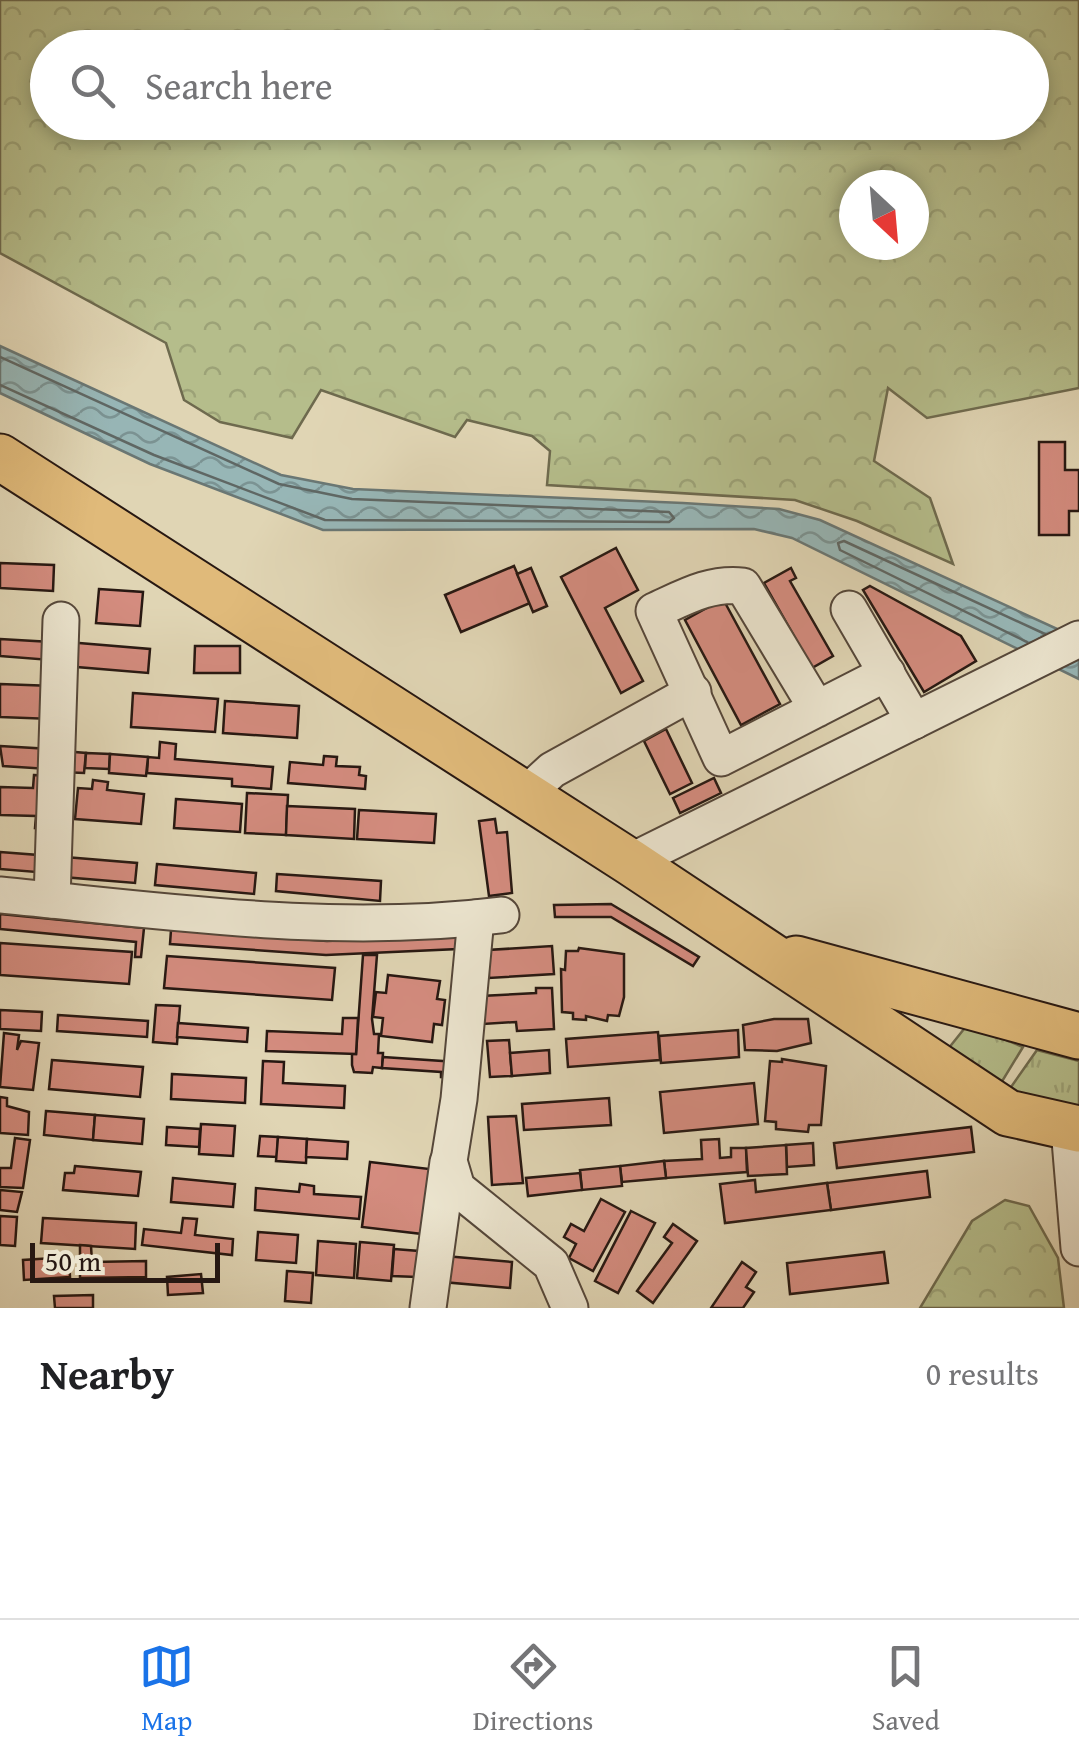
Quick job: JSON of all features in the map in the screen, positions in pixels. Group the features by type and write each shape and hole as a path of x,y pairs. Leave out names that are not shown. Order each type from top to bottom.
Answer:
{"main road":[{"path":"0,457 630,862 1008,1113 1074,1128"},
{"path":"761,949 1079,1036"}],"street":[{"path":"817,709 743,586 725,584 702,590 654,610 722,758 887,673"},
{"path":"848,609 914,721"},
{"path":"52,900 61,620"},
{"path":"630,862 1079,638"},
{"path":"525,795 552,770 692,692"},
{"path":"0,895 325,925 488,916 428,1308"},
{"path":"1074,1128 1068,1162 1079,1248"},
{"path":"448,1161 457,1188 551,1264 570,1308"}],"green space":[{"path":"0,0 1079,0 1079,388 927,418 888,388 874,461 930,498 953,564 857,521 795,500 547,485 550,451 532,436 467,420 455,437 321,390 292,438 220,422 184,400 166,343 0,253"},
{"path":"968,1024 1023,1047 995,1093 944,1054"},
{"path":"1037,1050 1079,1061 1079,1115 1004,1097"},
{"path":"1005,1200 1029,1206 1058,1258 1064,1308 920,1308 972,1221"}],"water":[{"path":"0,346 281,475 353,489 779,509 820,520 1079,639 1079,679 792,538 754,529 323,530 150,464 0,393"}],"building":[{"path":"1039,442 1065,442 1065,470 1079,470 1079,511 1069,511 1069,535 1039,535"},
{"path":"616,548 638,590 605,608 643,681 621,693 561,577"},
{"path":"0,563 54,565 53,591 0,588"},
{"path":"514,566 530,603 461,632 445,595"},
{"path":"531,568 547,606 533,612 517,574"},
{"path":"791,568 796,578 790,581 833,656 812,668 764,583"},
{"path":"870,586 961,636 976,661 924,692 863,590"},
{"path":"99,589 143,592 140,626 96,623"},
{"path":"723,599 780,704 741,725 685,620"},
{"path":"0,639 51,642 50,660 0,656"},
{"path":"67,642 150,649 148,673 65,666"},
{"path":"195,646 240,646 240,673 194,673"},
{"path":"0,684 53,686 52,719 0,717"},
{"path":"133,693 218,699 215,732 131,727"},
{"path":"225,701 299,706 297,738 223,733"},
{"path":"666,729 692,783 670,794 644,741"},
{"path":"160,742 176,744 175,759 273,767 271,789 232,786 232,779 147,773 148,757 159,758"},
{"path":"0,746 50,749 48,769 3,766"},
{"path":"63,751 86,753 84,773 61,772"},
{"path":"86,753 110,754 109,769 85,768"},
{"path":"110,754 148,757 146,776 109,773"},
{"path":"324,756 337,757 336,766 360,767 359,775 366,776 365,789 288,783 290,762 323,765"},
{"path":"34,775 49,776 47,829 35,828 36,816 0,815 0,787 33,788"},
{"path":"714,778 721,793 680,813 673,798"},
{"path":"93,780 108,782 107,790 144,794 141,824 75,819 78,788 92,789"},
{"path":"247,793 288,795 286,835 245,833"},
{"path":"176,799 242,804 240,832 174,828"},
{"path":"287,806 355,809 354,839 286,835"},
{"path":"359,810 436,814 434,843 357,839"},
{"path":"495,819 497,833 507,832 512,893 489,896 479,821"},
{"path":"0,852 38,855 36,872 0,869"},
{"path":"65,857 137,863 135,883 63,877"},
{"path":"157,864 256,873 254,894 155,885"},
{"path":"277,874 381,881 380,901 276,891"},
{"path":"611,904 699,957 693,966 611,917 555,917 554,905"},
{"path":"0,914 144,928 141,957 135,957 136,942 0,929"},
{"path":"171,930 327,941 458,935 458,949 326,955 170,944"},
{"path":"0,943 132,952 129,984 0,975"},
{"path":"552,946 554,974 489,978 488,950"},
{"path":"579,948 624,954 624,997 619,1016 608,1015 607,1021 586,1016 586,1020 573,1019 573,1013 562,1012 561,969 565,970 566,951"},
{"path":"363,955 377,955 372,1019 374,1034 379,1034 378,1053 383,1053 382,1068 373,1067 372,1073 354,1072 352,1065"},
{"path":"167,956 335,968 332,1000 164,988"},
{"path":"388,975 440,981 437,999 445,1000 442,1025 434,1024 432,1042 381,1036 383,1018 373,1017 376,992 386,993"},
{"path":"536,988 552,988 554,1029 517,1031 516,1022 483,1024 481,996 536,993"},
{"path":"156,1005 180,1006 177,1044 153,1042"},
{"path":"0,1010 42,1012 41,1031 0,1029"},
{"path":"58,1015 148,1021 147,1037 57,1031"},
{"path":"343,1018 358,1018 356,1054 266,1051 267,1031 342,1034"},
{"path":"774,1019 808,1019 811,1043 777,1051 745,1050 743,1025"},
{"path":"178,1023 248,1028 247,1042 177,1037"},
{"path":"738,1030 739,1057 661,1063 659,1036"},
{"path":"658,1032 660,1060 568,1067 566,1039"},
{"path":"4,1033 19,1035 17,1050 21,1041 39,1043 33,1090 0,1087"},
{"path":"509,1040 512,1076 490,1077 487,1041"},
{"path":"549,1050 550,1073 512,1076 510,1053"},
{"path":"383,1057 457,1062 456,1078 441,1077 441,1072 382,1068"},
{"path":"782,1059 826,1066 821,1125 809,1125 808,1132 776,1129 776,1122 765,1121 770,1061"},
{"path":"52,1060 143,1067 140,1097 49,1089"},
{"path":"263,1061 284,1062 283,1083 345,1086 344,1108 261,1104"},
{"path":"172,1074 246,1078 245,1103 171,1099"},
{"path":"754,1083 758,1124 664,1133 660,1092"},
{"path":"0,1097 7,1098 7,1106 29,1112 28,1135 0,1133"},
{"path":"609,1098 611,1125 524,1130 522,1104"},
{"path":"46,1111 95,1115 93,1140 44,1135"},
{"path":"95,1115 144,1119 142,1144 93,1140"},
{"path":"516,1116 523,1183 492,1185 488,1117"},
{"path":"201,1124 235,1126 233,1156 199,1154"},
{"path":"167,1127 200,1129 199,1147 166,1145"},
{"path":"971,1127 974,1152 837,1168 834,1143"},
{"path":"260,1136 278,1137 277,1157 258,1156"},
{"path":"278,1137 307,1139 306,1163 276,1161"},
{"path":"15,1138 30,1140 23,1188 0,1187 0,1168 11,1168"},
{"path":"307,1139 348,1142 347,1159 306,1157"},
{"path":"719,1139 720,1158 731,1157 731,1148 746,1148 747,1172 666,1178 664,1161 702,1159 701,1140"},
{"path":"813,1143 814,1165 787,1167 786,1145"},
{"path":"786,1145 787,1174 748,1176 746,1148"},
{"path":"664,1161 666,1178 622,1182 620,1166"},
{"path":"370,1162 438,1170 431,1235 362,1227"},
{"path":"75,1166 141,1172 138,1196 63,1190 65,1173 74,1173"},
{"path":"620,1166 622,1186 582,1190 580,1170"},
{"path":"927,1171 930,1197 831,1210 827,1183"},
{"path":"580,1173 582,1190 528,1196 526,1178"},
{"path":"173,1178 235,1184 233,1207 171,1202"},
{"path":"755,1180 756,1192 827,1183 831,1210 725,1223 720,1184"},
{"path":"300,1184 314,1186 314,1194 361,1197 359,1219 255,1210 256,1188 299,1192"},
{"path":"0,1190 22,1192 17,1212 0,1210"},
{"path":"601,1199 625,1212 593,1271 569,1258 576,1244 564,1237 571,1224 584,1231"},
{"path":"631,1211 655,1223 618,1293 595,1281"},
{"path":"0,1216 17,1217 15,1246 0,1245"},
{"path":"43,1218 136,1223 135,1249 41,1243"},
{"path":"183,1218 197,1219 195,1235 233,1239 232,1255 142,1245 144,1229 181,1233"},
{"path":"673,1224 697,1241 653,1303 637,1291 672,1243 664,1237"},
{"path":"258,1232 298,1235 296,1263 256,1260"},
{"path":"318,1241 356,1244 354,1278 316,1275"},
{"path":"360,1242 394,1245 391,1281 357,1278"},
{"path":"80,1245 91,1246 92,1262 146,1261 146,1277 80,1278"},
{"path":"394,1249 419,1251 417,1277 392,1276"},
{"path":"884,1252 888,1283 790,1294 787,1263"},
{"path":"445,1256 512,1262 510,1288 443,1282"},
{"path":"69,1257 70,1277 24,1280 23,1260"},
{"path":"742,1262 756,1272 746,1287 754,1292 743,1308 711,1308"},
{"path":"287,1271 313,1273 311,1303 285,1301"},
{"path":"201,1274 203,1293 168,1295 167,1277"},
{"path":"93,1295 93,1308 55,1308 54,1296"}]}
